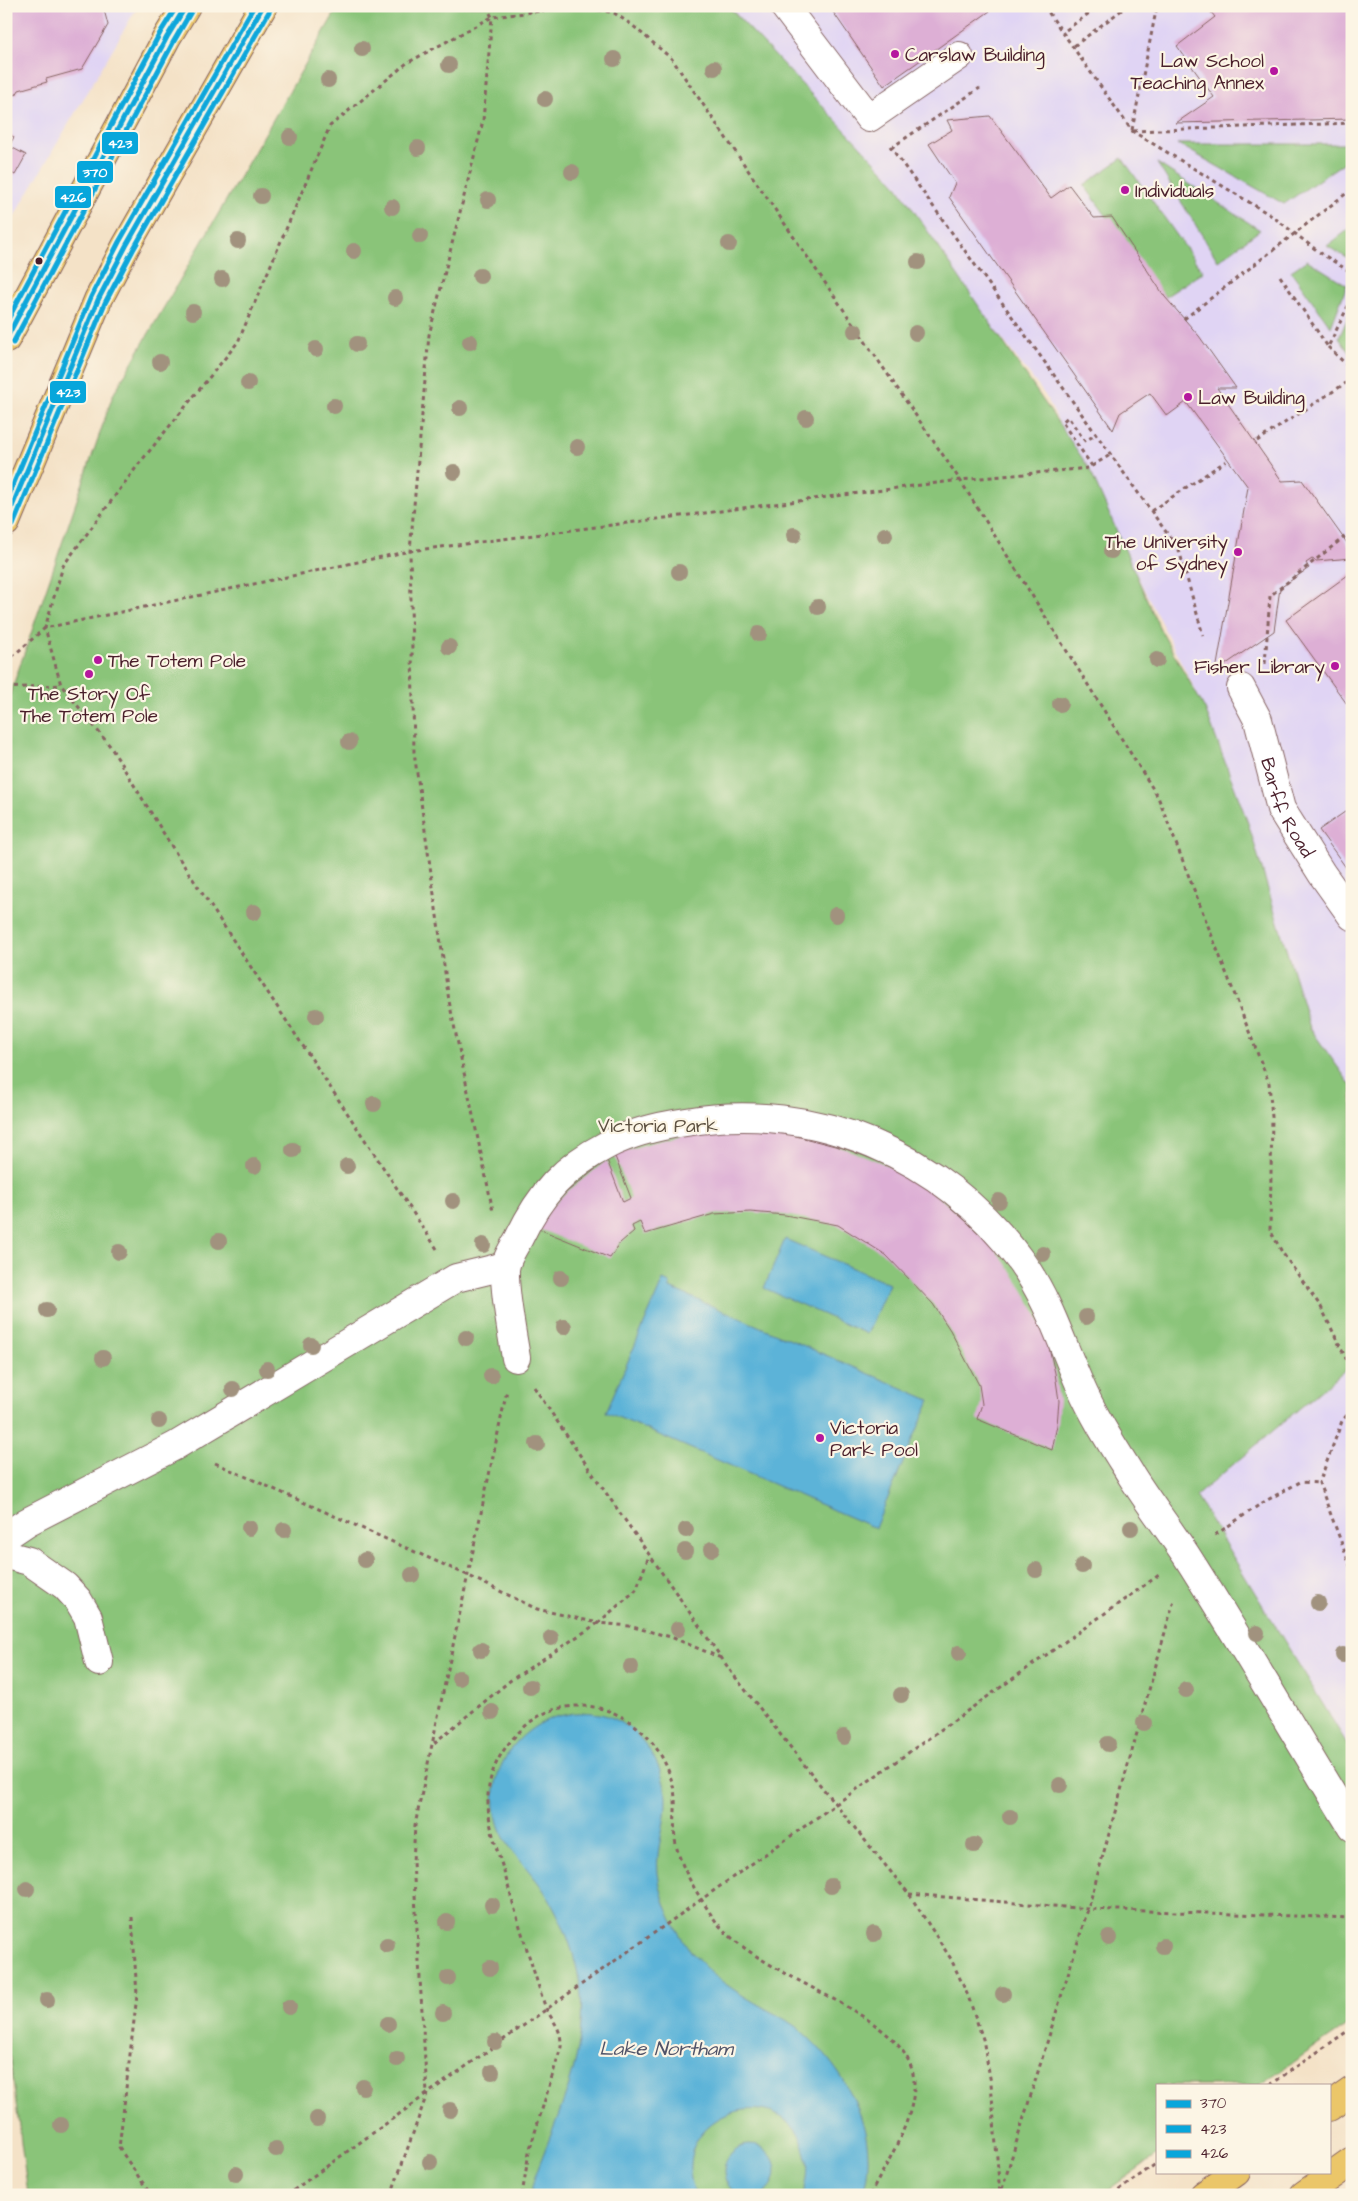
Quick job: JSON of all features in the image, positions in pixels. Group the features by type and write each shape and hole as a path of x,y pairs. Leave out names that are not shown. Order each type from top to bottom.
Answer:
{"highway":[{"path":"6,339 167,37 186,6"},
{"path":"6,522 98,300 126,246 263,6"},
{"path":"1330,2106 1352,2091"},
{"path":"1304,2195 1352,2161"},
{"path":"1204,2195 1233,2174"}],"lane":[{"path":"784,6 869,118 959,56"},
{"name":"Barff Road","path":"1241,688 1258,720 1281,809 1322,874 1352,916"},
{"path":"516,1358 505,1266 531,1212 552,1184 586,1156 621,1138 662,1126 708,1118 751,1117 789,1119 837,1130 907,1160 946,1186 1000,1236 1020,1260 1040,1290 1054,1319 1093,1412 1134,1480 1186,1556 1352,1827"},
{"path":"6,1536 27,1522 175,1446 456,1278 505,1266"},
{"path":"6,1555 30,1561 48,1572 78,1600 88,1616 99,1662"}],"path":[{"path":"486,6 492,17 483,122 429,335 410,551 414,752 449,1001 505,1266"},
{"path":"1044,6 1132,130 1272,216 1352,273"},
{"path":"1066,30 1099,6"},
{"path":"1074,46 1127,6"},
{"path":"1132,130 1157,6"},
{"path":"456,1278 177,855 110,746 61,684 45,628 63,566 138,465 238,342 330,126 407,63 492,17 557,9 590,8 614,13 632,25 672,59 960,480 1158,797 1269,1083 1272,1117 1270,1230 1282,1252 1321,1307 1352,1371"},
{"path":"891,148 980,88"},
{"path":"1132,130 1352,123"},
{"path":"888,144 1179,550 1203,635"},
{"path":"1184,319 1352,190"},
{"path":"1280,276 1328,347 1352,370"},
{"path":"1328,347 1352,298"},
{"path":"1258,441 1352,379"},
{"path":"1092,466 1062,422 1068,417 1085,442 1095,434"},
{"path":"6,662 45,628 410,551 960,480 1092,466 1110,455"},
{"path":"1151,511 1226,461"},
{"path":"1266,636 1270,596 1352,531"},
{"path":"6,688 61,684"},
{"path":"516,1358 721,1658 836,1805 909,1894 951,1959 968,1996 983,2039 991,2083 1001,2194"},
{"path":"392,2195 427,2094 413,1862 415,1825 467,1575 509,1381 516,1358"},
{"path":"1352,1409 1342,1421 1319,1483 1352,1571"},
{"path":"175,1446 467,1575 536,1609 598,1624 637,1628 671,1637 721,1658"},
{"path":"287,2195 546,2008 836,1805 1262,1502 1300,1482 1319,1483"},
{"path":"433,1744 511,1680 598,1624 636,1590 649,1555"},
{"path":"1001,2194 1088,1909 1186,1556"},
{"path":"522,2195 533,2136 561,2046 560,2030 546,2008 494,1837 489,1815 488,1795 491,1778 498,1758 521,1729 539,1716 556,1709 590,1706 608,1710 624,1717 638,1726 652,1740 666,1765 674,1792 675,1838 678,1851 700,1899 716,1923 729,1937 791,1978 874,2023 891,2037 904,2053 912,2070 913,2077 914,2090 910,2111 901,2134 870,2195"},
{"path":"909,1894 1088,1909 1352,1918"},
{"path":"132,1917 137,1996 119,2148 151,2195"},
{"path":"1271,2084 1352,2028"},
{"path":"1112,2195 1156,2164"}],"shaded area":[{"path":"6,6 138,6 6,230"},
{"name":"The University of Sydney","path":"726,6 1352,6 1352,1099 1310,1028 1205,709 1045,395 838,124"},
{"path":"1352,1364 1352,1754 1196,1496"}],"green space":[{"name":"Victoria Park","path":"339,6 728,6 895,183 1089,468 1160,629 1205,709 1248,823 1310,1028 1352,1087 1352,1364 1196,1496 1352,1752 1352,2022 1260,2084 1156,2084 1156,2156 1101,2195 28,2195 6,2028 6,706 113,395"},
{"path":"1178,144 1352,144 1352,157 1284,204"},
{"path":"1122,158 1203,272 1165,297 1084,185"},
{"path":"1157,163 1260,230 1218,261"},
{"path":"1352,227 1352,261 1327,246"},
{"path":"1307,260 1347,285 1331,327 1291,271"},
{"path":"1352,308 1352,354 1351,355 1339,338"}],"water":[{"path":"785,1239 889,1284 867,1334 764,1288"},
{"path":"663,1280 670,1283 670,1288 930,1400 875,1528 606,1412"},
{"name":"Lake Northam","path":"574,1713 593,1713 608,1716 621,1722 644,1742 653,1755 664,1784 666,1798 665,1817 658,1854 658,1873 661,1891 670,1916 690,1951 707,1969 737,1992 795,2026 829,2060 843,2080 855,2102 863,2124 868,2148 867,2171 862,2195 802,2195 807,2180 807,2159 795,2129 776,2115 754,2109 731,2113 711,2124 696,2142 690,2166 696,2195 530,2195 535,2176 570,2083 576,2059 582,2011 580,1986 574,1958 559,1917 545,1892 503,1836 496,1811 495,1794 497,1778 503,1763 511,1749 522,1736 552,1718"},
{"path":"750,2145 760,2147 768,2153 774,2161 776,2171 774,2181 768,2189 760,2195 750,2197 740,2195 732,2189 726,2181 724,2171 726,2161 732,2153 740,2147"}],"building":[{"path":"6,6 103,6 108,25 82,69 46,79 47,82 19,90 16,95 6,90"},
{"name":"Carslaw Building","path":"829,6 997,6 884,86"},
{"name":"Law School Teaching Annex","path":"1206,6 1352,6 1352,119 1176,123 1214,97 1177,46 1215,17"},
{"name":"Law Building","path":"990,116 1051,198 1069,185 1094,218 1112,217 1165,297 1199,336 1236,388 1217,388 1282,481 1302,480 1352,550 1352,558 1316,561 1312,559 1306,563 1309,568 1280,588 1274,631 1216,671 1248,487 1186,402 1167,416 1150,393 1120,413 1113,430 949,197 955,183 929,144 952,130 947,120"},
{"path":"6,133 14,137 9,146 26,155 15,175 6,170"},
{"name":"Fisher Library","path":"1352,572 1352,711 1286,620"},
{"path":"1352,807 1352,876 1319,830"},
{"path":"719,1131 788,1134 843,1148 880,1162 918,1182 939,1197 967,1222 995,1249 1016,1278 1035,1310 1048,1343 1059,1401 1052,1450 977,1419 982,1404 979,1385 950,1330 933,1304 886,1255 838,1225 785,1215 750,1212 714,1214 645,1234 640,1222 632,1226 634,1231 620,1243 610,1258 539,1229 549,1210 564,1194 607,1160 623,1202 631,1198 614,1154 683,1135"}],"transit line":[{"name":"426","path":"6,323 160,33 177,6"},
{"name":"370","path":"6,339 167,37 186,6"},
{"name":"426","path":"6,502 91,297 119,242 254,6"},
{"name":"370","path":"6,521 98,300 126,246 263,6"},
{"name":"423","path":"13,343 192,10"},
{"name":"423","path":"13,525 105,303 133,250 270,10"}],"place":[{"name":"Carslaw Building","path":"895,54"},
{"name":"Law School Teaching Annex","path":"1274,71"},
{"name":"Individuals","path":"1125,190"},
{"name":"Law Building","path":"1188,397"},
{"name":"The University of Sydney","path":"1238,552"},
{"name":"The Totem Pole","path":"98,660"},
{"name":"Fisher Library","path":"1335,666"},
{"name":"The Story Of The Totem Pole","path":"89,674"},
{"name":"Victoria Park Pool","path":"820,1438"}]}
